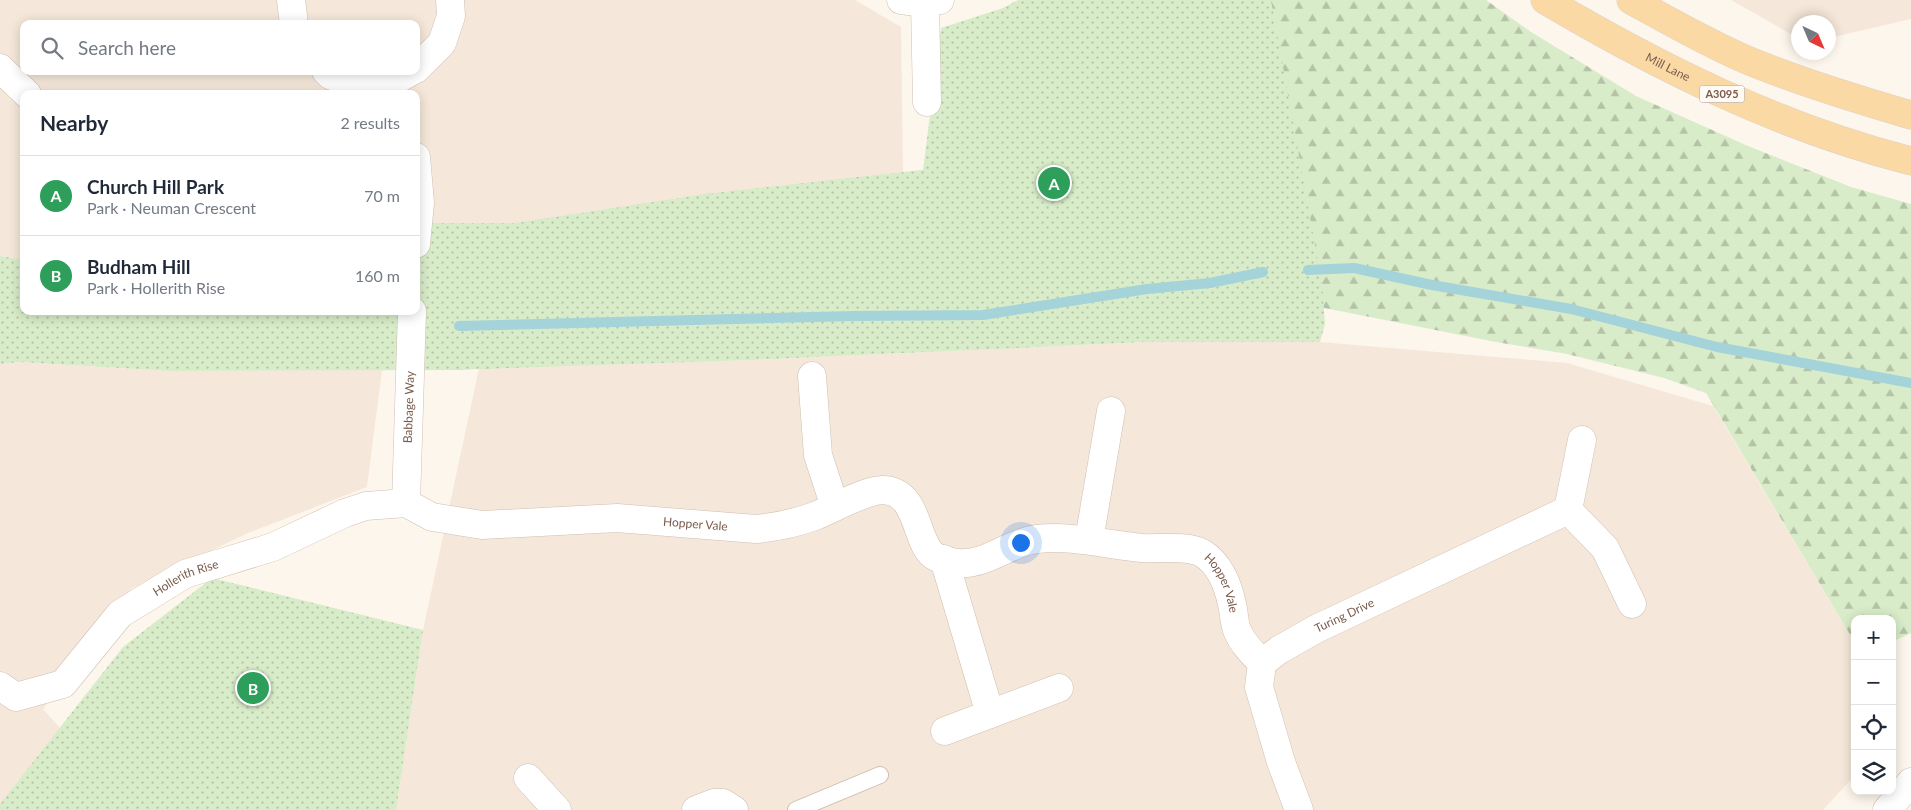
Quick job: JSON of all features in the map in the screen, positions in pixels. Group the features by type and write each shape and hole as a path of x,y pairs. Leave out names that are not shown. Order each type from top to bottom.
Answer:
{"main road":[{"name":"Mill Lane","path":"1545,0 1632,50 1726,96 1825,136 1911,161"},
{"path":"1631,0 1687,31 1747,60 1809,83 1911,115"}],"street":[{"path":"291,0 294,20"},
{"path":"420,65 442,43 451,16 450,0"},
{"path":"922,1 927,102"},
{"path":"0,68 24,90"},
{"path":"330,75 363,87 401,82"},
{"name":"Babbage Way","path":"406,503 412,315"},
{"path":"812,376 818,455 834,508"},
{"path":"1089,540 1111,411"},
{"path":"1582,440 1568,510 1605,548 1632,604"},
{"name":"Hopper Vale","path":"406,503 432,517 482,525 617,518 756,529 776,527 815,516 872,492 883,490 898,495 904,500 913,514 928,549 934,557 958,563 974,562 1036,539 1089,540 1142,548 1174,547 1201,553 1219,569 1231,601 1237,630 1249,649 1262,663"},
{"name":"Hollerith Rise","path":"0,686 16,697 63,684 120,614 185,574 273,547 345,513 366,506 406,503"},
{"name":"Turing Drive","path":"1262,663 1279,650 1316,629 1568,510"},
{"path":"944,559 990,714"},
{"path":"1262,663 1259,687 1281,762 1299,810"},
{"path":"945,731 1059,688"},
{"path":"528,778 557,810"},
{"path":"1887,810 1911,782"},
{"path":"696,810 714,803 723,803 734,810"}],"lane":[{"path":"796,810 880,775"}],"shaded area":[{"path":"0,0 855,0 901,27 903,172 516,223 420,223 420,90 20,90 20,259 0,256"},
{"path":"1731,0 1911,0 1911,19 1836,36 1836,15 1791,15 1791,34"},
{"path":"1145,342 1320,342 1567,363 1713,406 1851,636 1851,779 1823,810 396,810 423,630 479,368 752,360"},
{"path":"20,362 170,371 382,370 367,487 248,533 131,589 43,709 60,728 0,804 0,364"}],"green space":[{"path":"1018,0 1271,0 1322,284 1325,324 1320,342 1145,342 752,360 451,370 170,371 20,362 0,364 0,256 20,259 20,315 420,315 420,223 516,223 706,194 923,170 941,28 1003,8"},
{"path":"1237,0 1486,0 1531,32 1636,96 1748,146 1851,187 1911,204 1911,633 1896,640 1896,615 1851,615 1851,636 1706,393 1664,378 1567,354 1496,342 1279,299 1025,348 451,370 453,223 516,223 706,194 923,170"},
{"path":"212,578 423,630 396,810 0,810 0,804 123,647"}],"waterway":[{"path":"1308,270 1354,268 1432,285 1571,309 1717,347 1911,383"},
{"path":"459,326 855,316 983,315 1147,289 1210,283 1263,272"}],"place":[{"name":"Church Hill Park","path":"1054,183"},
{"name":"Budham Hill","path":"253,688"}]}
